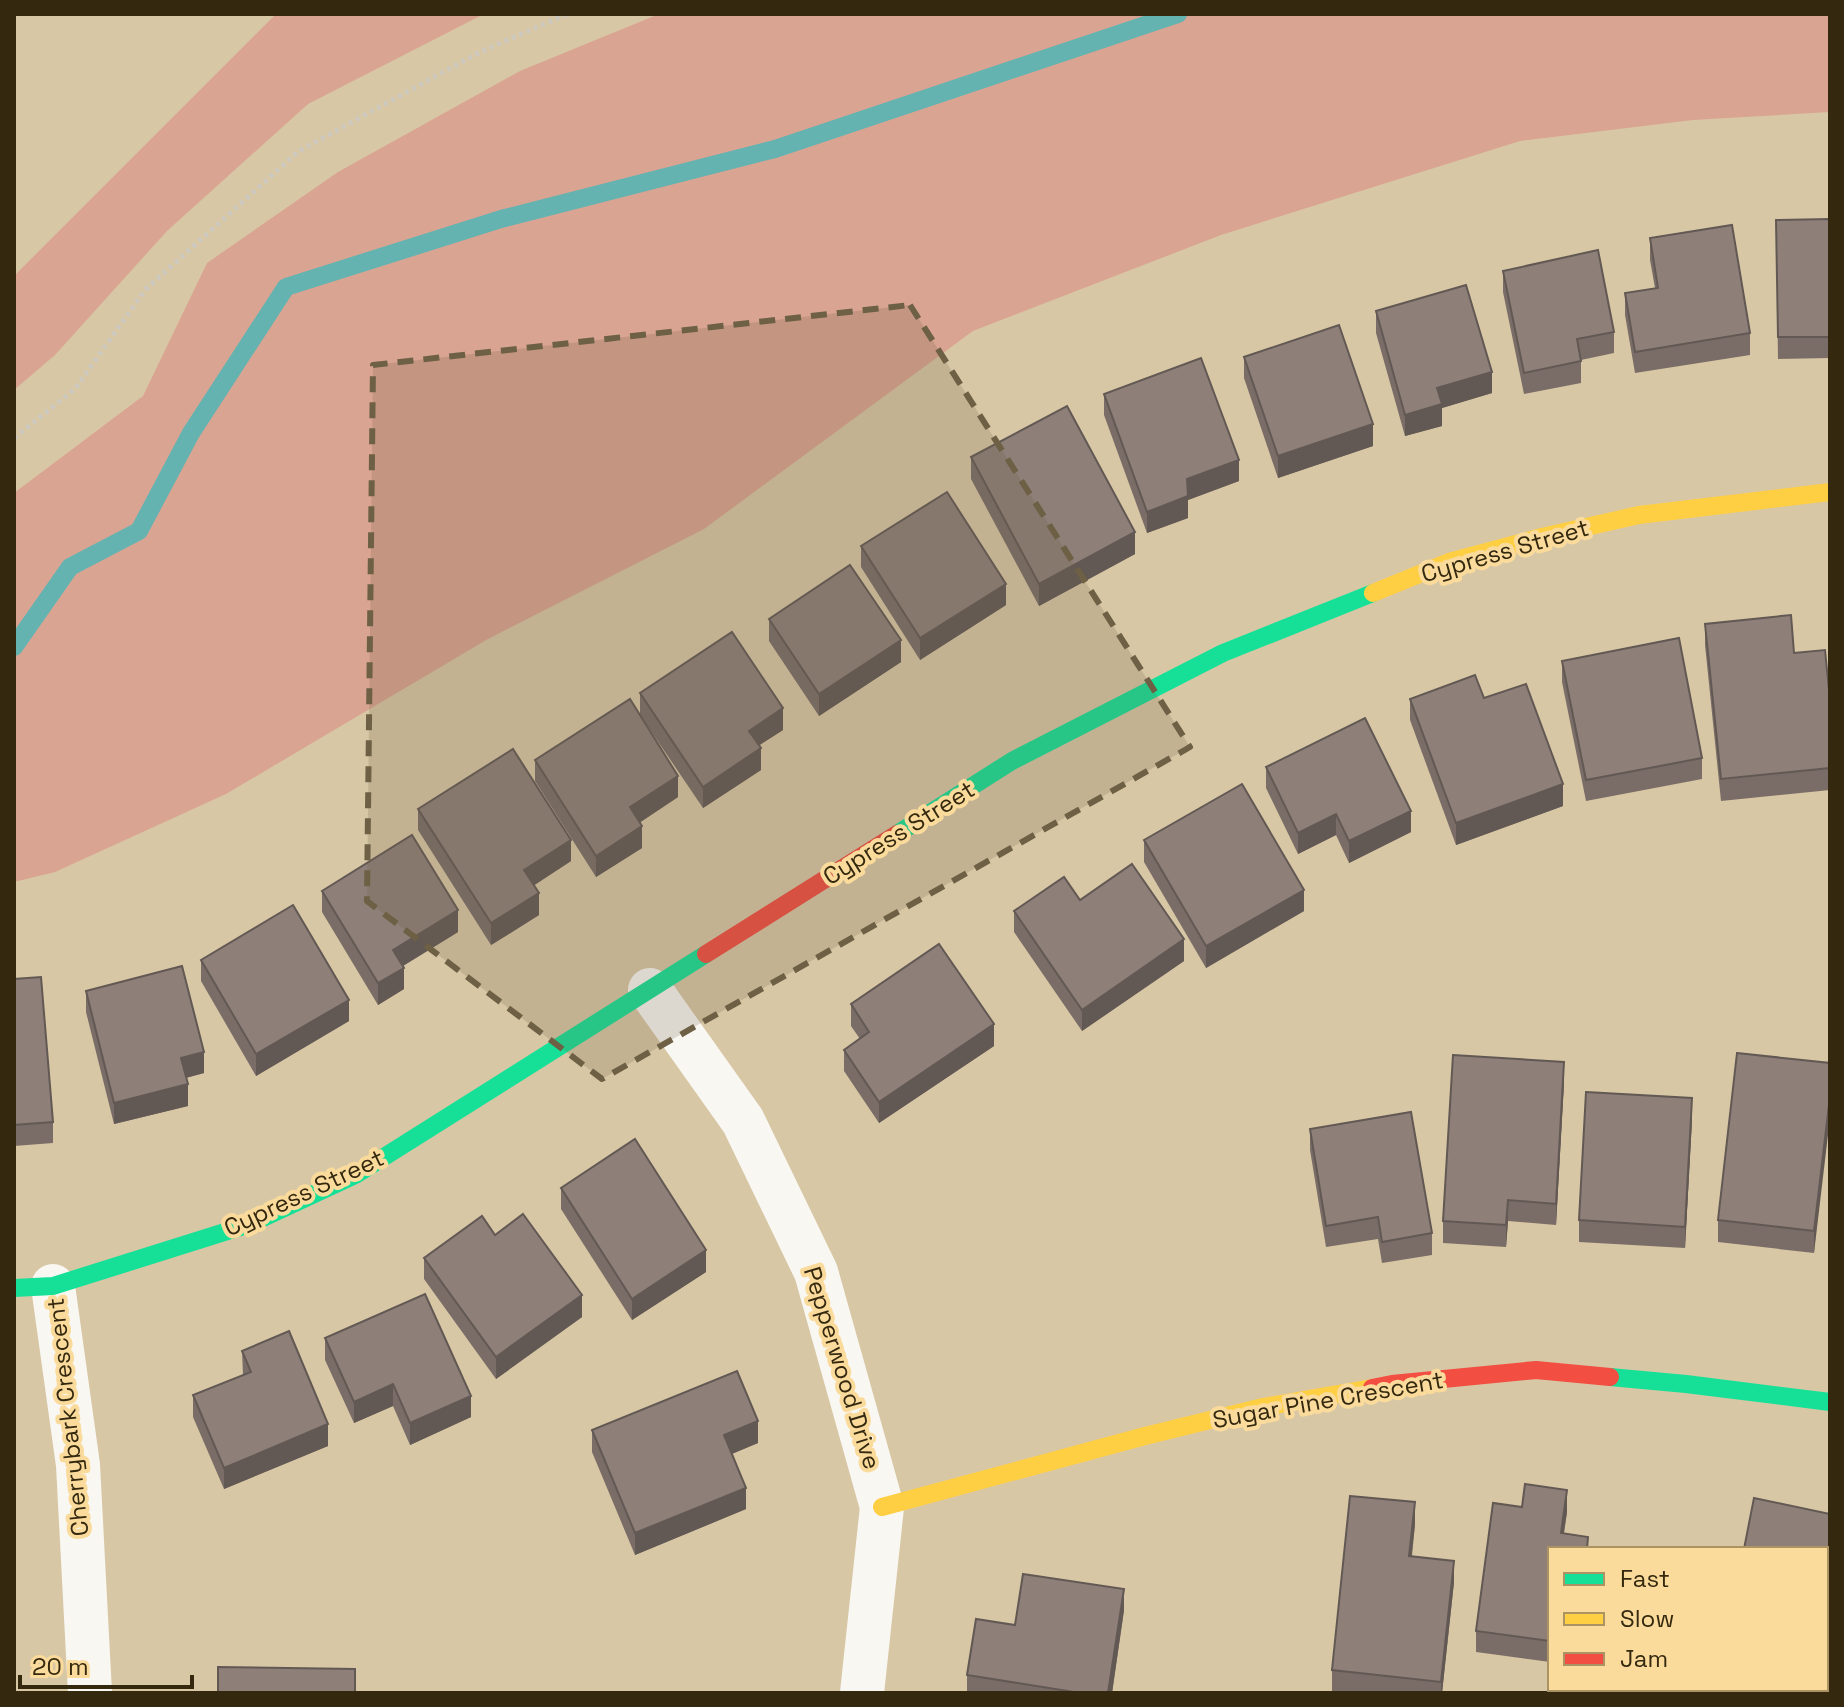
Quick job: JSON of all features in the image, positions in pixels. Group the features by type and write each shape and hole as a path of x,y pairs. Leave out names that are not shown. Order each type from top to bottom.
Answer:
{"street":[{"name":"Cypress Street","path":"34,1287 250,1224 357,1174 1012,761 1223,653 1449,562 1542,537 1639,515 1830,492"},
{"name":"Pepperwood Drive","path":"650,990 743,1121 816,1272 882,1507 862,1693"},
{"name":"Cherrybark Crescent","path":"34,1287 78,1465 90,1693"},
{"name":"Sugar Pine Crescent","path":"882,1507 1263,1407 1392,1384 1536,1370 1830,1402"}],"path":[{"path":"14,438 75,389 145,290 299,151 478,53 567,14"}],"highlighted area":[{"path":"910,305 1190,747 602,1079 367,901 373,365"}],"shaded area":[{"path":"276,14 484,14 308,104 167,231 55,355 14,390 14,276"},
{"path":"659,14 1830,14 1830,112 1693,120 1520,141 1221,235 973,331 704,529 488,639 226,794 55,872 14,882 14,493 143,396 207,263 338,172 520,71"}],"building":[{"path":"1830,219 1830,337 1778,337 1776,220"},
{"path":"1732,225 1750,333 1635,352 1625,293 1658,288 1650,238"},
{"path":"1598,250 1614,332 1577,339 1581,361 1524,373 1503,271"},
{"path":"1466,285 1492,372 1437,388 1442,404 1405,415 1376,311"},
{"path":"1339,325 1373,424 1278,456 1244,357"},
{"path":"1201,358 1239,460 1187,479 1188,496 1147,512 1104,394"},
{"path":"1067,406 1135,532 1039,584 971,457"},
{"path":"947,492 1006,584 920,638 861,546"},
{"path":"850,565 901,640 819,694 769,619"},
{"path":"1791,615 1794,653 1825,650 1830,700 1830,768 1721,779 1705,624"},
{"path":"732,632 783,708 749,731 761,748 703,787 640,693"},
{"path":"1679,638 1702,758 1586,780 1562,661"},
{"path":"1475,675 1484,698 1526,684 1563,784 1456,823 1410,699"},
{"path":"630,699 678,776 630,807 642,826 596,856 535,760"},
{"path":"1365,718 1411,811 1349,841 1336,814 1298,833 1266,767"},
{"path":"513,749 571,840 524,870 539,893 491,923 418,809"},
{"path":"1242,784 1304,890 1206,946 1144,840"},
{"path":"412,835 458,910 393,950 404,968 378,983 322,891"},
{"path":"1132,864 1184,939 1082,1010 1014,911 1064,877 1080,900"},
{"path":"293,905 349,1000 256,1054 201,960"},
{"path":"939,944 994,1024 879,1102 844,1050 869,1032 851,1004"},
{"path":"182,966 204,1052 181,1058 188,1084 114,1103 86,991"},
{"path":"41,977 53,1122 14,1125 14,979"},
{"path":"1737,1053 1830,1063 1830,1096 1814,1231 1718,1220"},
{"path":"1453,1055 1564,1062 1556,1204 1508,1200 1506,1225 1443,1221"},
{"path":"1586,1092 1692,1098 1685,1227 1579,1220"},
{"path":"1411,1112 1432,1233 1382,1242 1378,1217 1326,1226 1310,1129"},
{"path":"635,1139 706,1250 632,1299 561,1188"},
{"path":"523,1214 582,1295 496,1357 424,1258 482,1216 495,1235"},
{"path":"425,1294 471,1396 410,1423 393,1384 354,1402 325,1338"},
{"path":"289,1331 328,1424 224,1468 193,1395 251,1372 242,1351"},
{"path":"737,1371 758,1421 724,1435 746,1488 635,1533 592,1430"},
{"path":"1525,1484 1567,1490 1561,1533 1588,1537 1587,1547 1548,1547 1548,1641 1476,1631 1493,1503 1522,1507"},
{"path":"1350,1496 1415,1502 1409,1556 1454,1561 1441,1682 1332,1670"},
{"path":"1754,1498 1830,1514 1828,1634 1828,1547 1744,1547"},
{"path":"1023,1574 1124,1589 1108,1693 1080,1693 967,1675 976,1619 1015,1625"},
{"path":"218,1667 355,1669 355,1693 218,1693"}],"waterway":[{"path":"14,647 70,567 139,531 191,433 286,287 501,219 775,149 1178,14"}],"traffic: fast":[{"path":"897,834 1012,761 1223,653 1373,593"},
{"path":"14,1288 53,1286 250,1224 357,1174 706,954"},
{"path":"1610,1377 1830,1402"}],"traffic: slow":[{"path":"1373,593 1449,562 1639,515 1830,492"},
{"path":"882,1507 1263,1407 1372,1388"}],"traffic: jam":[{"path":"706,954 897,834"},
{"path":"1372,1388 1536,1370 1610,1377"}]}
